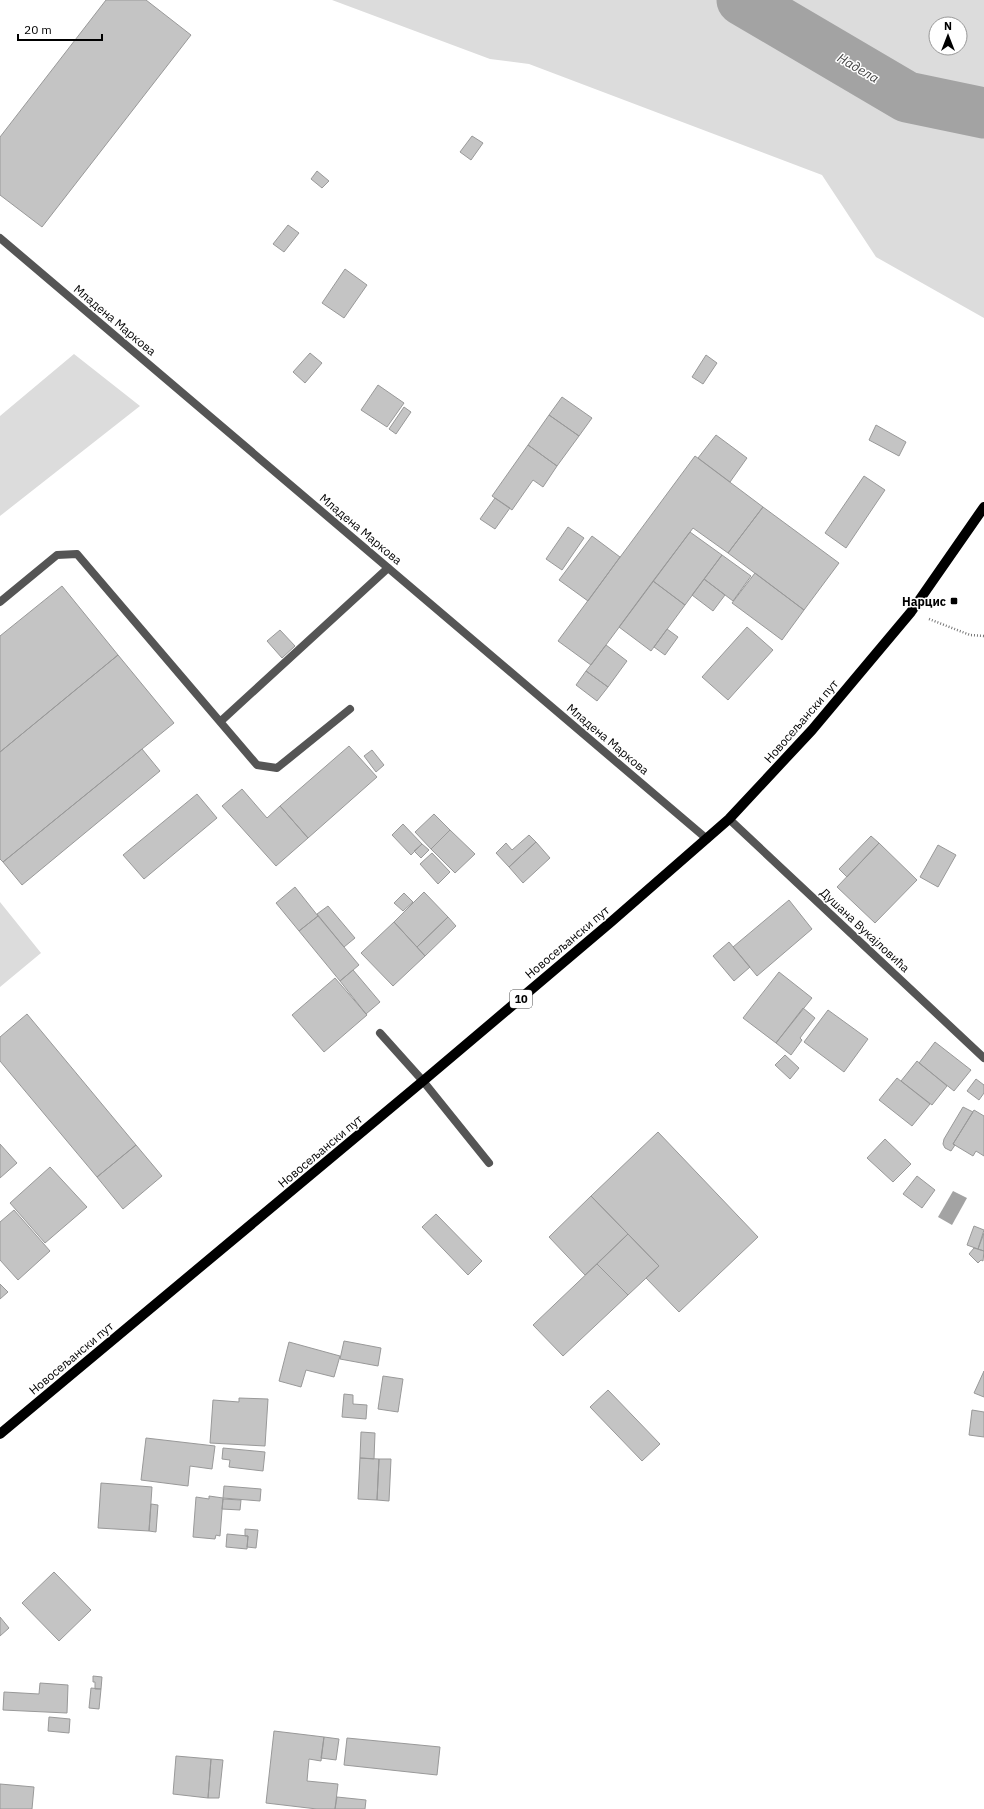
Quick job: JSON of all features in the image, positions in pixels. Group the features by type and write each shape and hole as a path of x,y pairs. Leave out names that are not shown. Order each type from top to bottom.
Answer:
{"main road":[{"name":"Новосељански пут","path":"0,1434 423,1081 729,819 812,730 910,612 984,507"}],"street":[{"name":"Младена Маркова","path":"0,238 707,839"},
{"path":"0,602 57,555 77,554 257,765 277,768 350,709"},
{"path":"221,721 388,568"},
{"name":"Душана Вукајловића","path":"729,819 984,1058"},
{"path":"380,1033 423,1081 489,1163"}],"path":[{"path":"910,612 970,635 984,636"}],"shaded area":[{"path":"332,0 984,0 984,318 876,257 822,175 529,64 490,59"},
{"path":"74,354 140,406 0,516 0,416"},
{"path":"0,902 41,953 0,987"},
{"path":"953,1191 967,1198 952,1225 938,1217"}],"building":[{"path":"106,0 146,0 191,35 42,227 0,195 0,137"},
{"path":"472,136 483,143 471,160 460,152"},
{"path":"317,171 329,181 322,188 311,179"},
{"path":"288,225 299,233 284,252 273,244"},
{"path":"345,269 367,285 344,318 322,303"},
{"path":"310,353 322,363 305,383 293,372"},
{"path":"706,355 717,363 703,384 692,377"},
{"path":"378,385 404,403 387,427 361,410"},
{"path":"562,397 592,418 579,436 549,415"},
{"path":"404,407 411,412 396,434 389,429"},
{"path":"549,415 579,436 557,466 528,445"},
{"path":"876,425 906,442 899,456 869,440"},
{"path":"716,435 747,458 730,482 698,458"},
{"path":"528,445 557,466 543,487 533,480 512,510 492,496"},
{"path":"695,456 763,507 728,553 693,528 591,665 558,641"},
{"path":"864,476 885,490 846,548 825,533"},
{"path":"495,498 510,508 495,529 480,519"},
{"path":"763,507 839,563 804,610 728,553"},
{"path":"568,527 584,538 562,570 546,559"},
{"path":"690,532 722,555 685,605 653,581"},
{"path":"592,536 620,557 588,601 559,580"},
{"path":"722,555 751,576 733,601 704,579"},
{"path":"755,573 804,610 782,640 732,603"},
{"path":"704,579 725,595 713,611 692,595"},
{"path":"653,581 685,605 651,651 619,627"},
{"path":"62,586 118,655 0,752 0,636"},
{"path":"747,627 773,650 728,700 702,677"},
{"path":"667,629 678,637 665,655 654,647"},
{"path":"280,630 295,646 282,658 267,641"},
{"path":"606,645 627,661 608,687 586,671"},
{"path":"118,655 174,723 3,862 0,859 0,752"},
{"path":"586,671 608,687 597,701 576,685"},
{"path":"349,746 377,777 308,838 280,806"},
{"path":"142,749 160,771 22,885 3,862"},
{"path":"372,750 384,765 376,772 364,756"},
{"path":"242,789 267,818 280,806 308,838 276,866 222,806"},
{"path":"197,794 217,818 144,879 123,855"},
{"path":"434,814 450,830 431,849 415,832"},
{"path":"403,824 422,844 411,855 392,835"},
{"path":"450,830 475,854 455,873 431,849"},
{"path":"529,835 536,842 509,867 496,853 506,843 512,850"},
{"path":"871,836 879,843 847,877 839,869"},
{"path":"536,842 550,858 523,883 509,867"},
{"path":"879,843 917,880 875,923 837,887"},
{"path":"422,844 429,850 421,858 414,851"},
{"path":"938,845 956,855 938,887 920,877"},
{"path":"432,853 450,872 438,884 420,864"},
{"path":"295,887 318,916 299,931 276,903"},
{"path":"424,892 448,917 417,947 394,922"},
{"path":"404,893 413,902 403,911 394,903"},
{"path":"789,900 812,929 757,976 733,947"},
{"path":"328,906 355,938 344,947 317,914"},
{"path":"318,916 359,965 340,981 299,931"},
{"path":"448,917 456,926 425,956 417,947"},
{"path":"394,922 425,956 393,986 361,953"},
{"path":"729,942 750,967 734,981 713,956"},
{"path":"353,970 380,1002 366,1014 340,981"},
{"path":"779,972 812,998 776,1043 743,1018"},
{"path":"335,978 367,1015 324,1052 292,1015"},
{"path":"803,1008 815,1018 800,1038 802,1040 791,1055 776,1043"},
{"path":"828,1010 868,1039 844,1072 804,1042"},
{"path":"27,1014 136,1145 97,1177 0,1061 0,1037"},
{"path":"935,1042 971,1070 954,1091 919,1063"},
{"path":"785,1055 799,1068 790,1079 775,1065"},
{"path":"917,1061 947,1086 932,1105 901,1081"},
{"path":"897,1078 930,1104 912,1126 879,1100"},
{"path":"976,1079 984,1085 984,1093 979,1100 967,1091"},
{"path":"963,1107 973,1112 953,1144 955,1145 951,1151 945,1148 943,1144 944,1139"},
{"path":"974,1110 984,1116 984,1156 976,1151 973,1156 953,1144"},
{"path":"658,1132 758,1237 679,1312 646,1278 659,1266 591,1196"},
{"path":"885,1139 911,1164 893,1182 867,1158"},
{"path":"0,1144 17,1163 0,1178"},
{"path":"136,1145 162,1176 123,1209 97,1177"},
{"path":"50,1167 87,1207 45,1243 10,1203"},
{"path":"917,1176 935,1190 922,1208 903,1194"},
{"path":"591,1196 628,1234 585,1275 549,1237"},
{"path":"14,1210 50,1251 18,1280 0,1260 0,1222"},
{"path":"436,1214 482,1261 468,1275 422,1227"},
{"path":"974,1226 984,1230 978,1249 967,1245"},
{"path":"984,1233 984,1251 978,1249"},
{"path":"628,1234 659,1266 628,1295 597,1264"},
{"path":"974,1248 984,1251 983,1261 981,1260 978,1263 969,1254"},
{"path":"597,1264 628,1295 563,1356 533,1325"},
{"path":"0,1284 8,1292 0,1299"},
{"path":"344,1341 381,1348 378,1366 340,1359"},
{"path":"289,1342 340,1356 334,1377 306,1370 301,1387 279,1381"},
{"path":"984,1371 984,1397 974,1393"},
{"path":"383,1376 403,1379 398,1412 378,1409"},
{"path":"608,1390 660,1444 642,1461 590,1407"},
{"path":"344,1394 353,1395 353,1404 367,1405 366,1419 342,1417"},
{"path":"239,1398 268,1399 265,1446 210,1443 213,1400 239,1402"},
{"path":"972,1410 984,1412 984,1437 969,1435"},
{"path":"361,1432 375,1433 374,1459 360,1458"},
{"path":"146,1438 215,1446 212,1469 190,1466 188,1486 141,1480"},
{"path":"223,1448 265,1452 263,1471 229,1467 230,1460 222,1459"},
{"path":"360,1458 379,1459 377,1500 358,1499"},
{"path":"379,1459 391,1459 389,1501 377,1500"},
{"path":"101,1483 152,1487 149,1531 98,1528"},
{"path":"224,1486 261,1489 260,1501 223,1498"},
{"path":"209,1496 223,1498 220,1536 216,1535 215,1539 193,1537 196,1497 209,1499"},
{"path":"223,1499 241,1500 240,1510 222,1509"},
{"path":"151,1504 158,1505 156,1532 149,1531"},
{"path":"245,1529 258,1530 256,1548 247,1547 248,1536 245,1536"},
{"path":"227,1534 248,1536 247,1549 226,1547"},
{"path":"54,1572 91,1610 59,1641 22,1603"},
{"path":"0,1617 9,1628 0,1636"},
{"path":"93,1676 102,1677 101,1689 95,1689"},
{"path":"40,1683 68,1685 67,1713 3,1710 4,1692 39,1694"},
{"path":"91,1688 101,1689 99,1709 89,1708"},
{"path":"49,1717 70,1719 69,1733 48,1731"},
{"path":"274,1731 324,1737 321,1761 309,1759 307,1781 338,1784 335,1809 317,1809 266,1803"},
{"path":"324,1737 339,1739 336,1760 321,1758"},
{"path":"347,1738 440,1747 437,1775 344,1765"},
{"path":"176,1756 211,1759 208,1798 173,1794"},
{"path":"211,1759 223,1760 219,1798 208,1798"},
{"path":"0,1784 34,1787 32,1809 0,1809"},
{"path":"337,1797 366,1800 365,1809 335,1809"}],"waterway":[{"name":"Надела","path":"742,0 907,97 984,113"}],"place":[{"name":"Нарцис","path":"954,601"}]}
